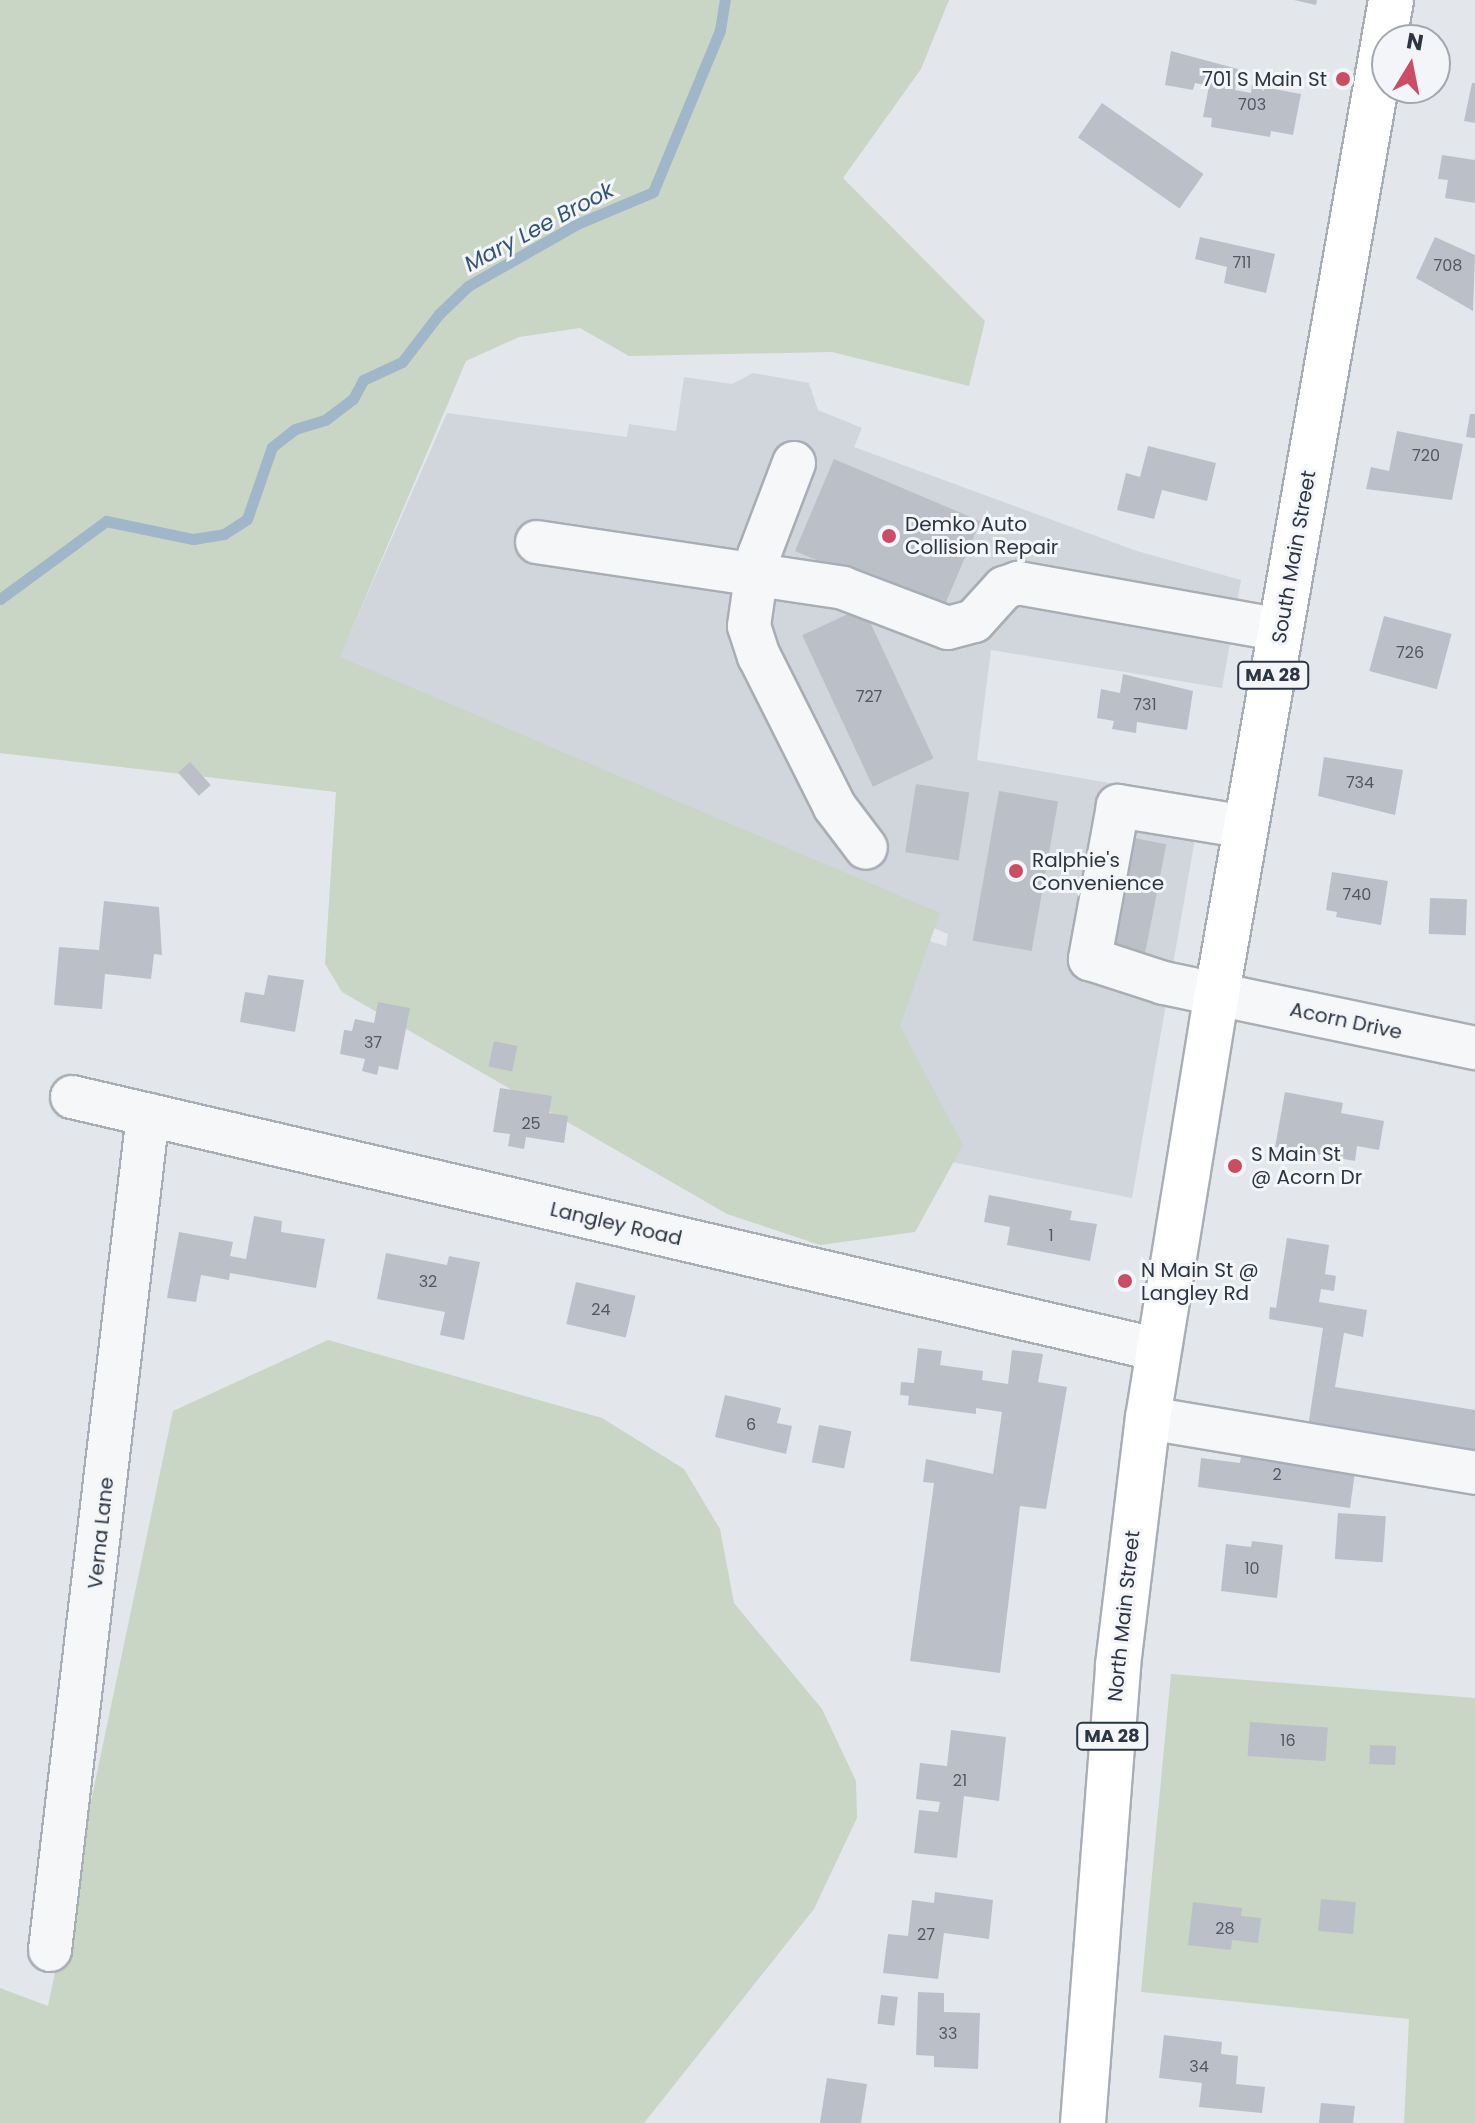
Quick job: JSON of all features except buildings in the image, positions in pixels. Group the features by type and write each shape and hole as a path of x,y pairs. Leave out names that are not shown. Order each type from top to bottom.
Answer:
{"main road":[{"name":"South Main Street","path":"1159,1350 1217,993 1391,0"},
{"name":"North Main Street","path":"1083,2123 1118,1665 1159,1350"}],"street":[{"path":"794,463 754,575 749,626 759,656 835,807 866,848"},
{"path":"537,542 865,594 948,628 974,621 1004,588 1018,583 1281,630"},
{"name":"Acorn Drive","path":"1246,827 1118,806 1090,959 1217,993 1475,1048"},
{"name":"Langley Road","path":"72,1097 1159,1350"},
{"name":"Verna Lane","path":"50,1950 148,1115"},
{"path":"1148,1418 1475,1473"}],"shaded area":[{"path":"753,373 809,383 818,410 862,428 854,447 1137,551 1241,580 1222,688 991,650 977,760 1202,799 1132,1198 846,1141 869,923 946,946 948,934 333,672 447,413 627,437 629,424 676,431 684,377 732,384"}],"green space":[{"path":"0,0 949,0 921,69 843,178 985,321 969,386 832,352 629,356 580,328 519,337 466,361 340,657 940,913 900,1026 963,1145 915,1232 820,1245 727,1214 342,992 325,964 336,792 0,753"},
{"path":"328,1340 602,1418 684,1469 720,1529 734,1603 822,1709 856,1781 857,1818 814,1909 644,2123 0,2123 0,1988 48,2006 173,1411"},
{"path":"1171,1674 1475,1698 1475,2123 1404,2123 1409,2019 1141,1992"}],"waterway":[{"name":"Mary Lee Brook","path":"0,599 106,521 193,539 224,534 247,519 272,447 295,429 325,420 353,399 363,380 402,362 439,314 468,286 577,224 653,192 720,30 725,0"}],"place":[{"name":"701 S Main St","path":"1343,79"},
{"name":"Demko Auto Collision Repair","path":"889,536"},
{"name":"Ralphie's Convenience","path":"1016,871"},
{"name":"S Main St @ Acorn Dr","path":"1235,1166"},
{"name":"N Main St @ Langley Rd","path":"1125,1281"}]}
